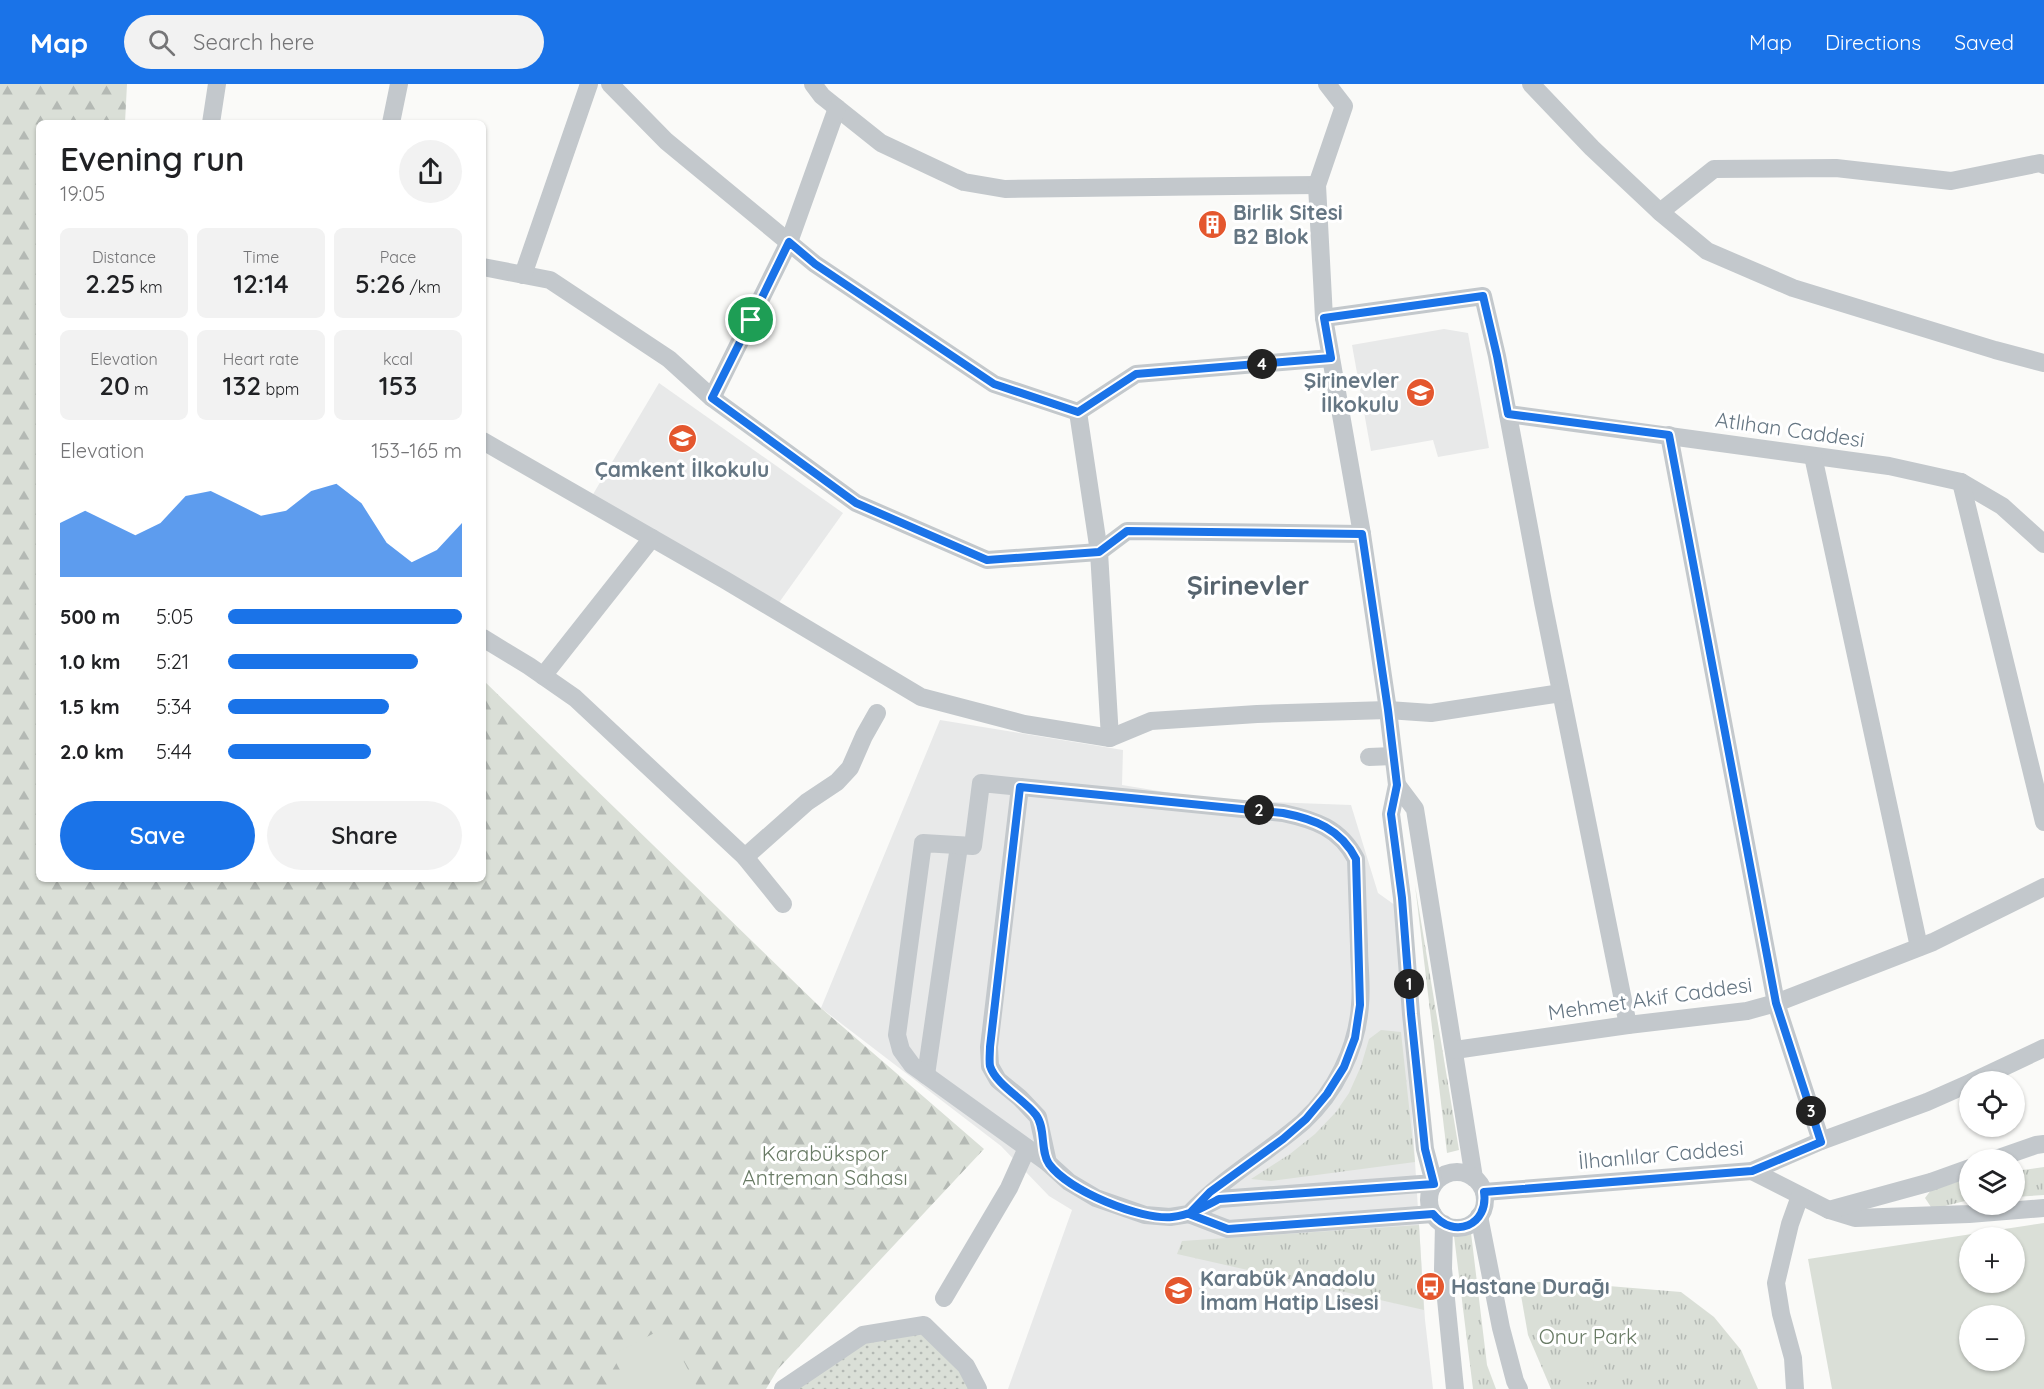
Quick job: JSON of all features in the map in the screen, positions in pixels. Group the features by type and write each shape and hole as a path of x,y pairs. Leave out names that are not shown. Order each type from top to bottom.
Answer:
{"street":[{"path":"211,120 217,84"},
{"path":"392,120 399,84"},
{"path":"523,275 589,84"},
{"path":"610,84 666,141 815,264 994,384 1078,412"},
{"path":"813,84 822,96 881,143 964,182 1005,189 1317,185"},
{"path":"1327,84 1344,106 1317,185 1324,318 1362,534 1394,756 1397,785 1391,814 1402,898 1425,1149 1434,1184"},
{"path":"1531,84 1592,148 1660,212 1707,251 1793,288 2042,365"},
{"path":"712,398 789,242 837,108"},
{"path":"1660,212 1714,169 1836,168 1951,182 2044,165"},
{"path":"486,268 550,280 669,359 712,398 856,503 987,560 1099,552 1127,531 1362,534"},
{"path":"1324,318 1483,296 1497,356 1561,693 1628,1025"},
{"path":"1078,412 1136,374 1331,358"},
{"path":"1078,412 1099,552 1110,738"},
{"name":"Atlıhan Caddesi","path":"1508,414 1888,466 1961,482 2002,506 2044,544"},
{"path":"1669,435 1776,1003 1821,1142"},
{"path":"486,443 921,697 1024,724 1110,738 1151,721 1257,714 1388,710 1431,712 1561,693"},
{"path":"1814,456 1919,947"},
{"path":"1961,482 2044,822"},
{"path":"543,676 652,538"},
{"path":"486,640 575,698 745,857 783,904"},
{"path":"745,857 807,802 837,782 850,768 877,713"},
{"path":"1369,757 1394,756"},
{"path":"1189,1214 1210,1192 1283,1139 1306,1119 1327,1094 1344,1067 1355,1038 1360,1005 1356,859 1349,845 1329,828 1307,818 1283,813 981,783 973,846 923,843 897,1035 901,1050 912,1065 1048,1163 1070,1182 1096,1198 1153,1216 1170,1217 1189,1214 1219,1199 1434,1184"},
{"path":"1189,1214 1228,1229 1439,1219 1459,1227 1467,1226 1479,1216 1485,1200 1479,1185 1415,809 1397,785"},
{"path":"1020,787 990,1047 990,1066 998,1080 1038,1117 1048,1163"},
{"path":"927,1075 959,846"},
{"name":"Mehmet Akif Caddesi","path":"1455,1050 1628,1025 1747,1011 1776,1003 1919,947 2044,887"},
{"name":"İlhanlılar Caddesi","path":"1995,1071 2044,1048"},
{"name":"İlhanlılar Caddesi","path":"1479,1185 1752,1171 1959,1087"},
{"path":"2025,1149 2044,1144"},
{"path":"944,1298 1009,1188 1027,1148"},
{"path":"1752,1171 1829,1210 1855,1218 1969,1214 2044,1208"},
{"path":"1455,1389 1439,1219 1429,1198 1434,1184 1441,1177 1457,1172 1479,1185"},
{"path":"1829,1210 1959,1172"},
{"path":"1795,1389 1793,1358 1781,1314 1776,1283 1790,1224 1800,1196"},
{"path":"1479,1216 1501,1328 1519,1389"},
{"path":"783,1389 862,1335 924,1325 966,1366 978,1389"}],"shaded area":[{"name":"Şirinevler İlkokulu","path":"1444,329 1468,333 1489,448 1438,457 1433,440 1371,451 1352,345"},
{"name":"Çamkent İlkokulu","path":"659,383 843,513 778,604 592,496"},
{"path":"940,720 1123,750 1122,785 1214,800 1351,805 1378,893 1399,908 1425,1320 1433,1389 1008,1389 1072,1210 1049,1196 1001,1146 821,1008"}],"green space":[{"name":"Karabükspor Antreman Sahası","path":"0,84 127,84 125,120 36,120 36,882 486,882 486,683 821,1008 984,1149 778,1369 766,1389 0,1389"},
{"path":"1415,885 1459,1150 1447,1153"},
{"path":"1381,1030 1401,1032 1415,1162 1271,1181 1251,1179 1290,1154 1315,1134 1336,1112 1349,1093 1361,1066 1369,1039"},
{"path":"2044,1167 2044,1195 2025,1196 2025,1170"},
{"path":"1959,1181 1959,1202 1931,1207 1925,1198 1931,1190"},
{"path":"2044,1223 2044,1389 1832,1389 1808,1259 1959,1236 1959,1293 2025,1293 2025,1227 2018,1227"},
{"path":"1419,1225 1424,1310 1177,1254 1182,1241"},
{"path":"1471,1233 1487,1365 1496,1389 1473,1389 1454,1236"},
{"name":"Onur Park","path":"1548,1281 1681,1292 1714,1317 1741,1350 1758,1389 1551,1389 1528,1335 1519,1284"},
{"path":"924,1325 978,1389 783,1389 863,1335"},
{"path":"666,1327 698,1389 630,1389 612,1355"},
{"path":"1593,1361 1594,1382 1563,1382 1563,1362"}],"place":[{"name":"Birlik Sitesi B2 Blok","path":"1212,225"},
{"name":"Şirinevler İlkokulu","path":"1420,393"},
{"name":"Çamkent İlkokulu","path":"682,439"},
{"name":"Hastane Durağı","path":"1430,1287"},
{"name":"Karabük Anadolu İmam Hatip Lisesi","path":"1179,1291"}],"district":[{"name":"Şirinevler","path":"1248,586"}],"route":[{"path":"751,320 712,398 856,503 987,560 1099,552 1127,531 1362,534 1397,785 1391,814 1402,898 1425,1149 1434,1184 1219,1199 1189,1214 1170,1217 1145,1215 1122,1208 1096,1198 1070,1182 1048,1163 1038,1117 998,1080 990,1066 990,1047 1020,787 1283,813 1307,818 1329,828 1349,845 1356,859 1360,1005 1355,1038 1344,1067 1327,1094 1306,1119 1283,1139 1210,1192 1189,1214 1228,1229 1433,1214 1444,1224 1459,1227 1467,1226 1479,1216 1485,1200 1484,1192 1752,1171 1821,1142 1776,1003 1669,435 1508,414 1483,296 1324,318 1331,358 1136,374 1078,412 994,384 815,264 789,242 751,320"}]}
